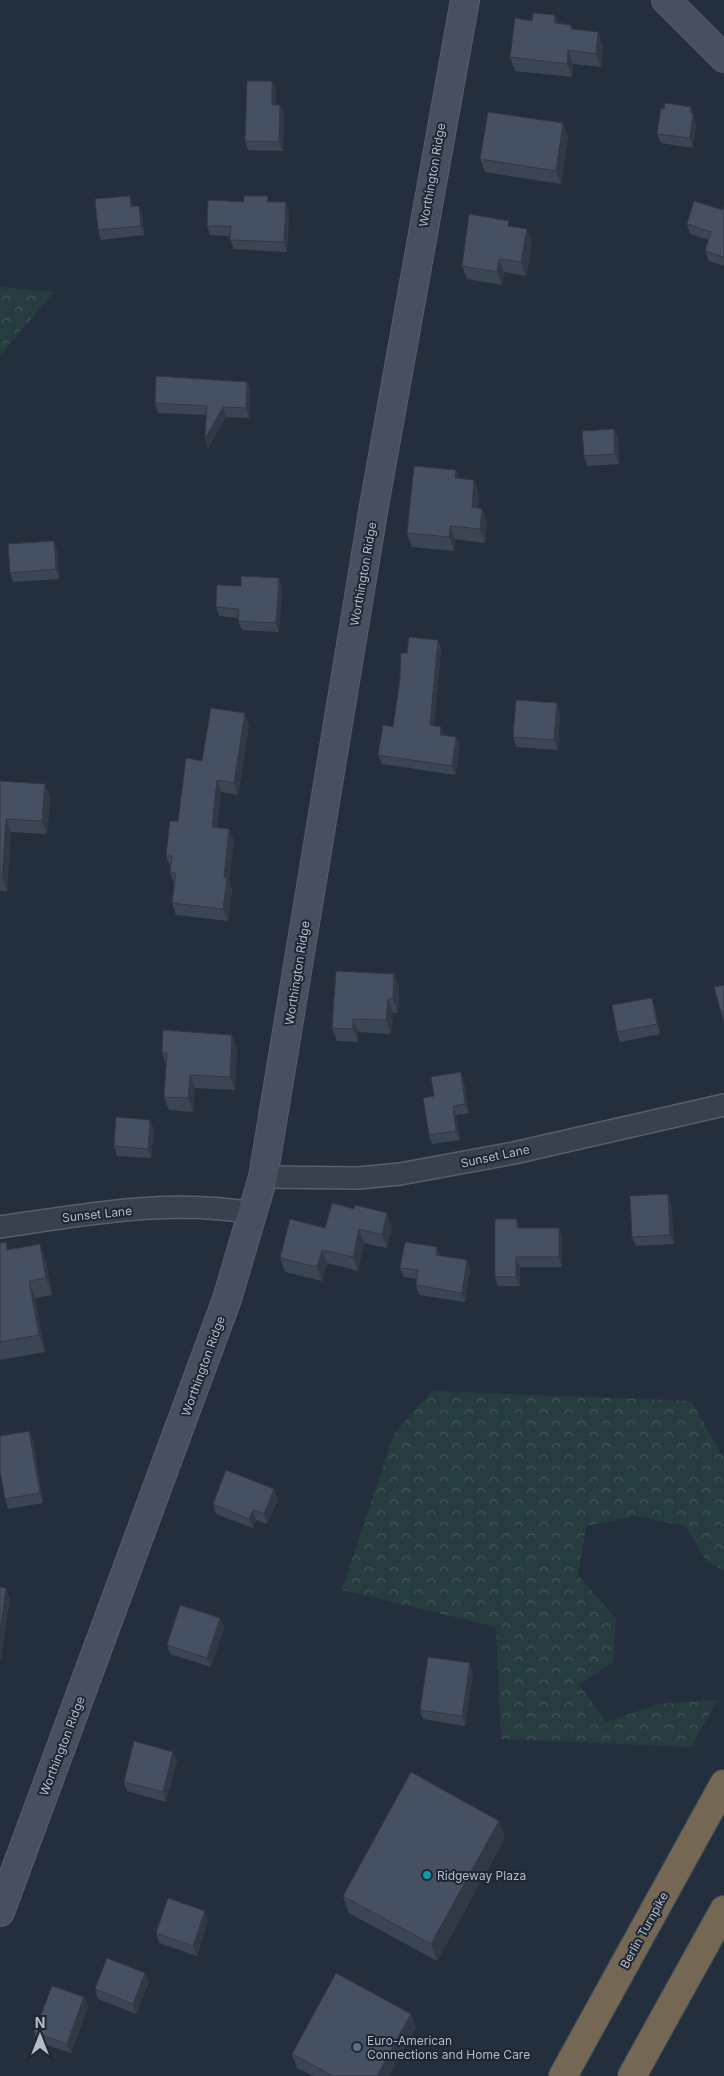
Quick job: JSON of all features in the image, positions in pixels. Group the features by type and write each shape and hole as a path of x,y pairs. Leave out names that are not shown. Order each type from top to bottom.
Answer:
{"highway":[{"name":"Berlin Turnpike","path":"563,2076 724,1784"},
{"path":"632,2076 724,1910"}],"street":[{"name":"Worthington Ridge","path":"0,1912 227,1298 263,1177 376,496 465,0"},
{"path":"666,0 724,58"},
{"name":"Sunset Lane","path":"263,1177 358,1178 400,1174 514,1153 724,1106"},
{"name":"Sunset Lane","path":"0,1227 68,1217 161,1208 203,1206 253,1213"}],"green space":[{"path":"0,287 54,292 0,355"},
{"path":"432,1391 691,1401 724,1459 724,1570 707,1562 685,1526 636,1516 586,1526 578,1575 616,1619 613,1662 579,1685 606,1722 659,1704 717,1700 691,1747 501,1739 496,1627 342,1590 394,1434"}],"building":[{"path":"533,13 555,15 554,23 571,25 571,29 598,32 596,54 568,50 567,64 510,57 515,18 532,21"},
{"path":"247,81 272,81 272,105 280,105 279,142 245,141"},
{"path":"665,103 691,107 690,112 693,114 690,138 657,134 661,108 664,109"},
{"path":"488,112 563,123 556,171 480,159"},
{"path":"130,196 131,207 139,206 141,226 98,230 95,199"},
{"path":"244,196 268,196 267,202 286,202 284,242 230,240 231,226 207,226 208,200 244,202"},
{"path":"694,201 723,210 724,205 724,257 705,251 711,232 687,224"},
{"path":"469,214 509,221 508,226 527,229 521,262 499,259 497,272 462,266"},
{"path":"156,376 247,382 246,408 223,407 205,439 207,406 155,403"},
{"path":"614,429 615,454 584,456 582,431"},
{"path":"414,466 456,470 455,478 474,480 472,507 482,509 480,529 450,526 449,537 407,533"},
{"path":"54,541 56,569 10,573 8,544"},
{"path":"241,576 279,578 276,623 238,621 239,609 216,607 217,585 241,586"},
{"path":"409,637 438,640 430,725 441,727 440,735 456,737 452,766 378,755 383,725 393,727 400,679 401,653 407,653"},
{"path":"516,700 557,703 554,740 513,737"},
{"path":"211,708 245,713 234,783 217,780 212,827 229,829 224,877 227,878 223,909 172,903 176,873 170,872 172,856 166,856 170,821 178,821 186,758 202,761"},
{"path":"0,781 45,784 42,821 6,819 2,878 0,877"},
{"path":"336,971 394,974 393,999 388,999 386,1020 353,1019 353,1029 332,1028"},
{"path":"724,985 724,1011 721,1012 714,987"},
{"path":"652,998 657,1024 617,1032 612,1005"},
{"path":"163,1030 232,1035 230,1077 190,1075 188,1098 164,1097 167,1053 162,1052"},
{"path":"461,1072 465,1104 453,1106 456,1131 429,1135 423,1098 434,1096 431,1077"},
{"path":"116,1117 150,1120 148,1149 114,1146"},
{"path":"668,1194 670,1235 632,1237 630,1196"},
{"path":"332,1203 354,1209 355,1205 387,1213 382,1235 359,1229 353,1257 322,1250 317,1267 280,1258 290,1219 325,1228"},
{"path":"495,1219 517,1219 517,1228 559,1228 559,1257 516,1257 516,1277 495,1277"},
{"path":"6,1242 7,1250 40,1244 46,1278 29,1281 39,1335 0,1342 0,1243"},
{"path":"405,1242 437,1247 436,1255 467,1260 462,1293 416,1285 418,1270 400,1268"},
{"path":"29,1431 40,1493 5,1499 0,1471 0,1436"},
{"path":"226,1470 274,1489 264,1514 253,1510 249,1519 213,1504"},
{"path":"0,1587 6,1588 0,1634"},
{"path":"180,1605 220,1618 207,1658 167,1645"},
{"path":"428,1657 470,1663 462,1716 420,1710"},
{"path":"134,1741 173,1752 163,1792 124,1782"},
{"name":"Ridgeway Plaza","path":"411,1772 499,1821 431,1944 343,1896"},
{"path":"168,1898 205,1911 193,1946 156,1933"},
{"path":"107,1958 145,1973 133,2004 95,1989"},
{"name":"Euro-American Connections and Home Care","path":"336,1973 411,2014 377,2076 333,2076 292,2054"},
{"path":"52,1986 84,1997 67,2044 34,2032"}],"place":[{"name":"Ridgeway Plaza","path":"427,1875"},
{"name":"Euro-American Connections and Home Care","path":"357,2047"}]}
